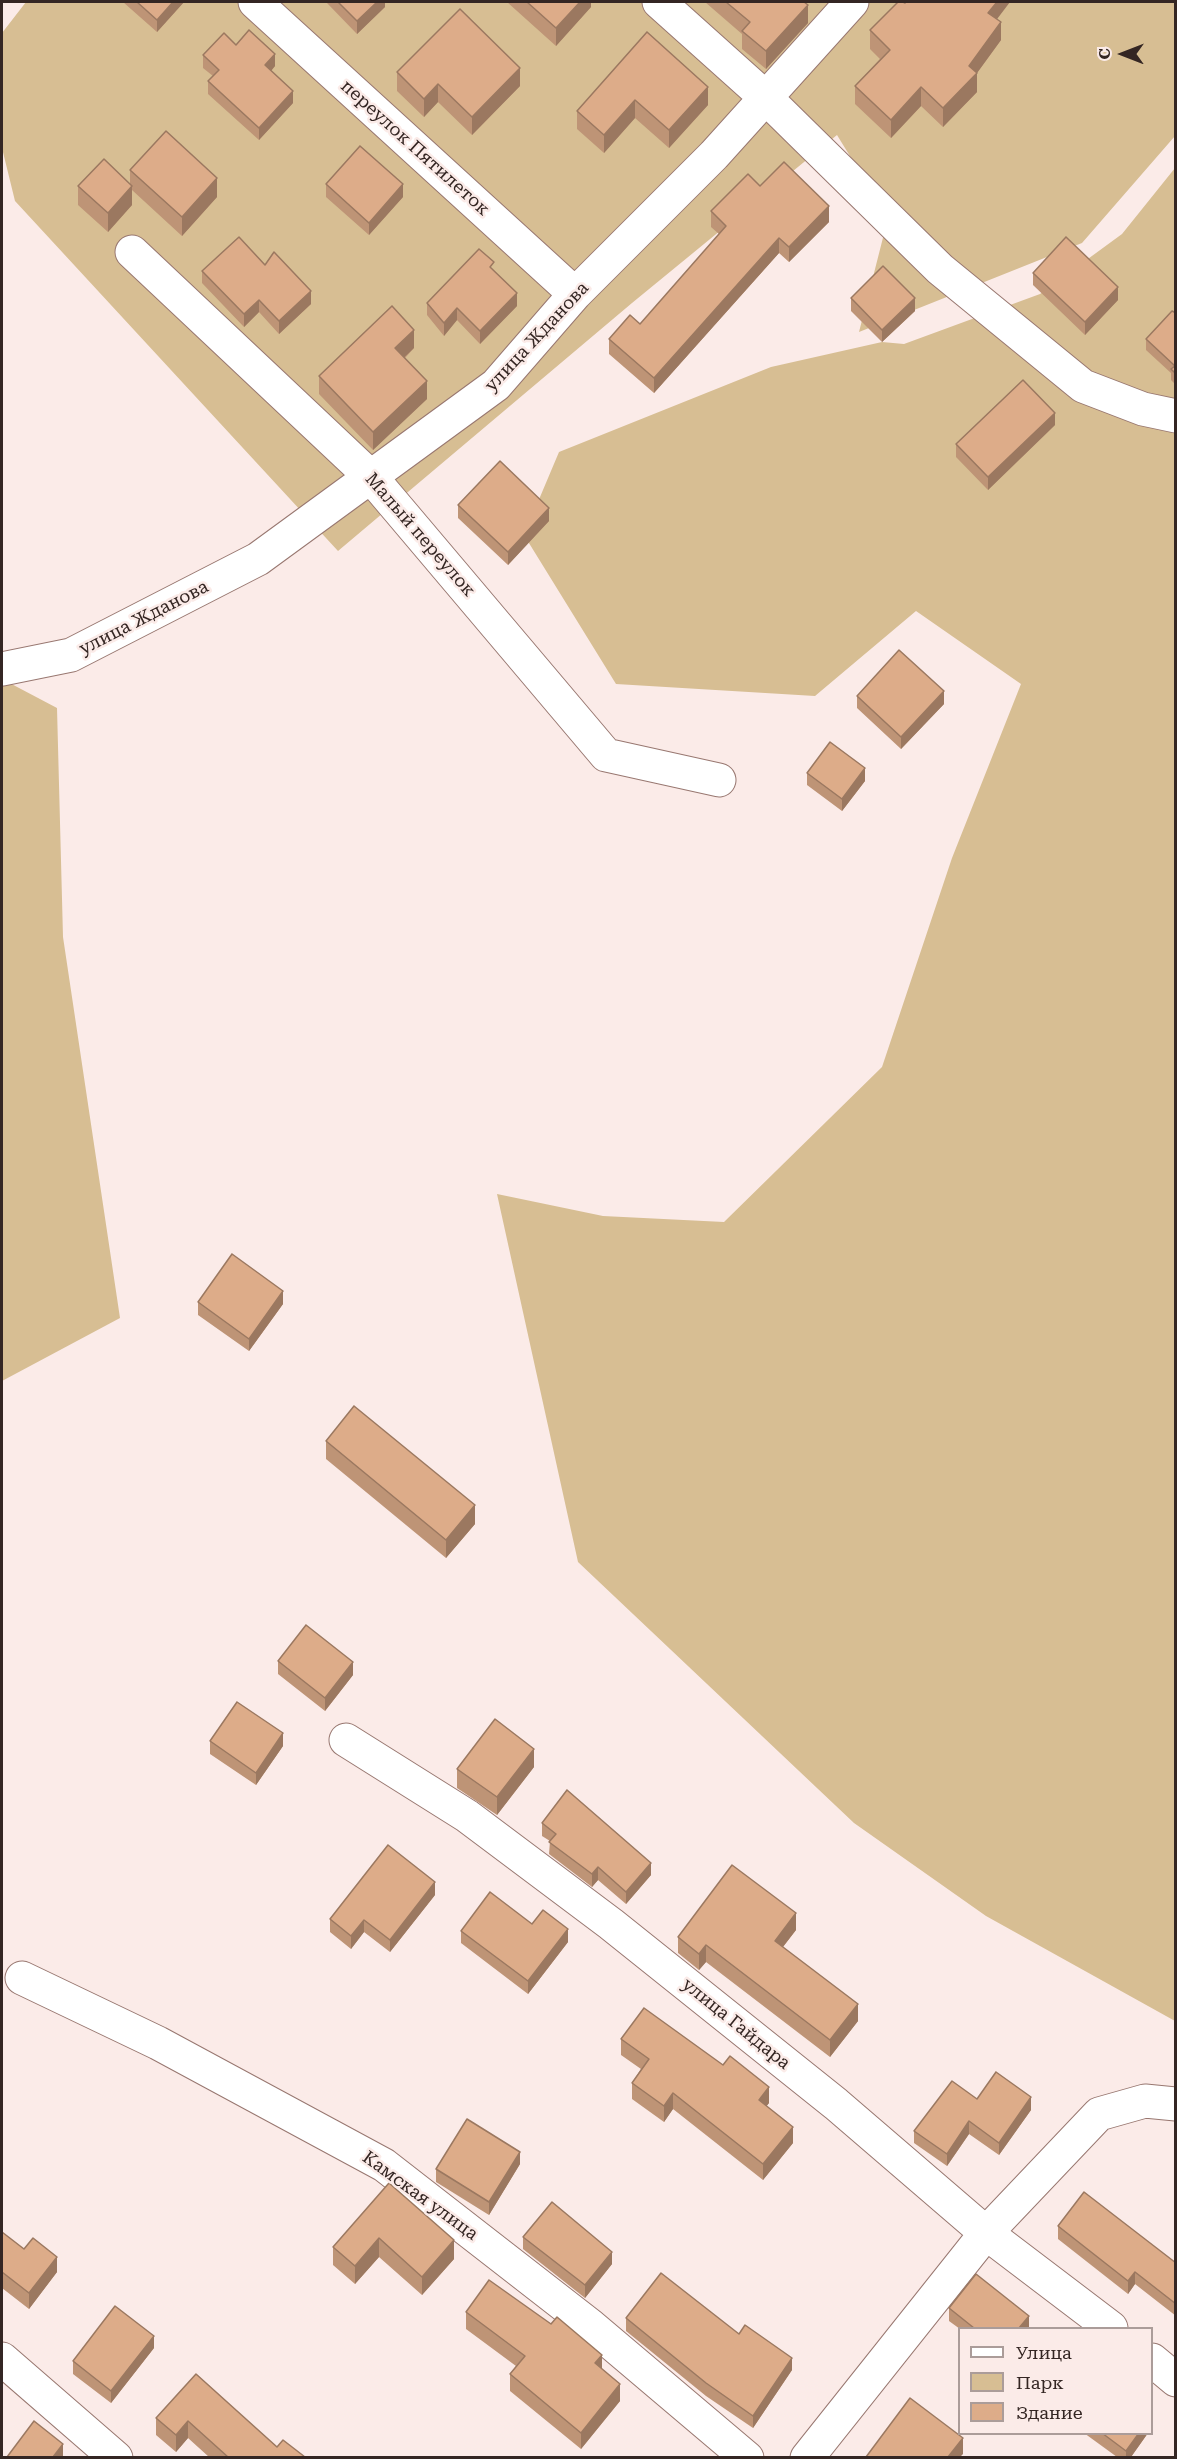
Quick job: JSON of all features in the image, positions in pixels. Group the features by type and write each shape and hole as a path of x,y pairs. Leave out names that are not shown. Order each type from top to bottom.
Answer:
{"street":[{"name":"переулок Пятилеток","path":"255,2 575,294"},
{"path":"659,2 765,97 940,269 1083,386 1143,409 1176,416"},
{"name":"улица Жданова","path":"2,669 71,655 258,560 496,385 575,294 714,155 852,2"},
{"name":"Малый переулок","path":"132,252 371,477 606,755 719,780"},
{"name":"улица Гайдара","path":"346,1740 467,1816 611,1924 836,2104 986,2234 1110,2327"},
{"name":"Камская улица","path":"22,1978 118,2023 384,2165 591,2326 747,2457"},
{"path":"807,2457 986,2234 1099,2114 1144,2101 1176,2104"},
{"path":"2,2359 116,2457"},
{"path":"1153,2361 1176,2380"}],"green space":[{"path":"26,2 1175,2 1175,136 1082,243 859,332 888,218 837,135 632,303 338,551 15,201 2,148 2,33"},
{"path":"1175,168 1175,2021 986,1916 854,1823 578,1562 497,1194 603,1216 724,1222 882,1067 952,858 1021,684 916,611 815,696 616,684 524,535 559,452 771,367 882,342 904,344 1040,294 1122,234"},
{"path":"2,679 57,708 63,937 120,1318 2,1381"}],"building":[{"path":"137,2 173,2 157,20"},
{"path":"338,2 377,2 357,21"},
{"path":"527,2 580,2 556,28"},
{"path":"726,2 804,2 808,5 766,51 742,31 750,22"},
{"path":"898,2 997,2 988,13 1001,22 969,66 977,73 943,108 921,87 891,120 855,86 890,50 870,30"},
{"path":"460,9 520,68 472,117 438,84 424,99 397,72"},
{"path":"249,30 275,54 265,65 293,91 259,128 208,81 219,70 203,55 224,33 236,45"},
{"path":"647,32 708,87 669,130 635,100 604,135 577,111"},
{"path":"166,131 217,178 182,217 130,170"},
{"path":"360,146 403,184 369,223 326,184"},
{"path":"104,159 132,186 108,213 78,186"},
{"path":"784,162 829,206 789,247 779,238 654,378 609,339 630,315 640,324 726,226 711,211 748,174 760,186"},
{"path":"239,237 265,265 274,252 311,291 279,321 259,300 244,314 202,271"},
{"path":"1066,237 1118,287 1085,322 1033,273"},
{"path":"479,249 494,262 490,267 517,293 480,331 457,308 444,323 427,303"},
{"path":"883,266 915,298 882,330 851,298"},
{"path":"392,306 414,330 395,348 427,381 373,432 319,376"},
{"path":"1172,311 1176,313 1176,374 1171,369 1175,366 1146,339"},
{"path":"1023,380 1055,413 988,477 956,444"},
{"path":"500,461 549,508 508,552 458,505"},
{"path":"899,650 944,691 901,737 857,696"},
{"path":"830,742 865,768 842,799 807,773"},
{"path":"232,1254 283,1291 249,1339 198,1302"},
{"path":"354,1406 475,1505 446,1540 326,1441"},
{"path":"306,1625 353,1662 325,1698 278,1661"},
{"path":"237,1702 283,1733 256,1773 210,1741"},
{"path":"495,1719 534,1749 497,1797 457,1769"},
{"path":"567,1790 651,1863 626,1892 598,1867 592,1874 549,1842 556,1834 542,1823"},
{"path":"388,1845 435,1882 390,1940 364,1920 351,1936 330,1919"},
{"path":"732,1865 796,1913 775,1941 858,2004 830,2040 706,1945 699,1954 678,1937"},
{"path":"490,1892 532,1924 543,1910 568,1929 528,1981 461,1931"},
{"path":"644,2008 723,2065 730,2056 769,2087 759,2100 793,2127 763,2164 673,2093 664,2106 632,2083 649,2059 621,2039"},
{"path":"996,2072 1031,2097 999,2143 969,2121 947,2154 914,2131 952,2081 977,2099"},
{"path":"467,2119 520,2152 489,2202 436,2169"},
{"path":"389,2183 454,2240 422,2277 379,2238 355,2266 333,2247"},
{"path":"1084,2192 1176,2263 1176,2304 1135,2272 1128,2281 1058,2226"},
{"path":"552,2202 612,2252 585,2285 523,2237"},
{"path":"2,2232 24,2249 33,2238 57,2257 29,2293 2,2272"},
{"path":"661,2273 739,2334 745,2325 792,2358 753,2416 706,2383 626,2318"},
{"path":"976,2274 1029,2316 1020,2327 973,2327 949,2308"},
{"path":"489,2280 551,2324 557,2317 602,2355 595,2363 620,2384 581,2433 510,2374 525,2356 466,2312"},
{"path":"115,2306 154,2336 111,2391 73,2361"},
{"path":"196,2374 277,2447 283,2440 305,2457 228,2457 188,2421 176,2435 156,2418"},
{"path":"910,2398 963,2438 948,2457 866,2457"},
{"path":"34,2421 63,2444 53,2457 7,2457"},
{"path":"1105,2435 1138,2435 1126,2451"}]}
